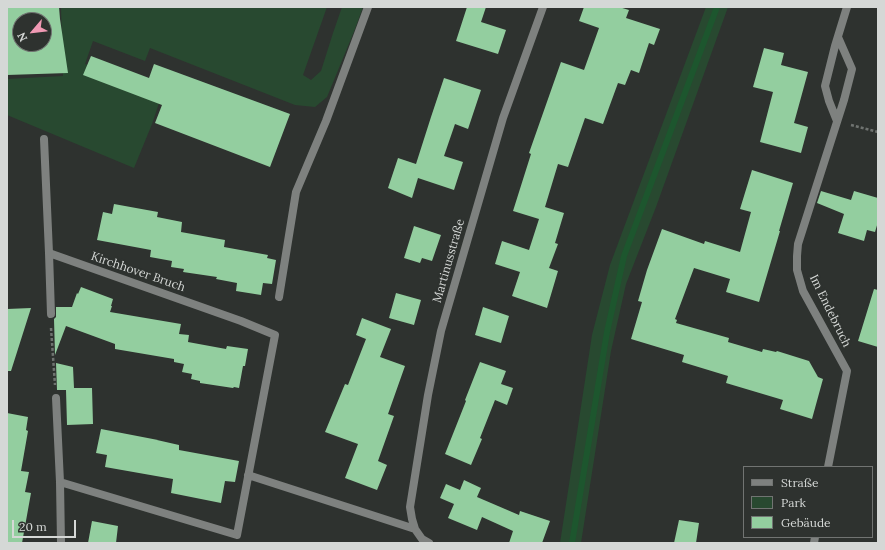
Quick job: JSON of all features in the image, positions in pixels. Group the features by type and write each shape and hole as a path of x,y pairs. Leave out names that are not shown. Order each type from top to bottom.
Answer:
{"street":[{"path":"279,297 296,192 326,121 368,7"},
{"name":"Martinusstraße","path":"415,529 410,507 428,395 441,331 503,118 542,7"},
{"path":"837,121 829,101 826,86 835,46 847,7"},
{"name":"Im Endebruch","path":"828,466 847,371 803,291 797,270 797,256 798,244 852,69 838,37"},
{"path":"44,139 50,314"},
{"name":"Kirchhover Bruch","path":"49,254 241,321 275,335 248,476"},
{"path":"56,398 61,543"},
{"path":"60,482 236,535 248,476 415,529 422,539 429,543"}],"path":[{"path":"837,121 878,132"},
{"path":"50,314 56,398"}],"green space":[{"path":"61,7 327,7 303,75 311,80 321,71 342,7 363,7 327,97 315,107 295,105 150,48 145,61 93,41 85,64 162,94 152,124 134,168 7,115 7,79 63,76"},
{"path":"706,7 728,7 656,207 626,284 611,351 581,543 560,543 592,335 610,265"}],"building":[{"path":"7,7 59,7 68,73 7,75"},
{"path":"467,7 486,7 481,22 506,30 498,54 456,41"},
{"path":"584,7 619,7 629,10 626,18 660,29 654,45 649,43 639,73 631,70 625,85 618,83 603,124 585,118 568,167 558,164 545,207 564,213 555,243 558,244 549,268 558,271 547,308 512,296 520,272 495,264 502,241 529,250 539,219 513,211 531,154 529,153 561,62 584,70 599,28 579,21"},
{"path":"764,48 784,53 781,65 808,72 794,123 808,127 801,153 760,142 773,92 753,87"},
{"path":"91,56 149,78 154,64 290,114 270,167 155,123 162,105 83,75"},
{"path":"444,78 481,90 468,129 455,124 444,156 463,162 454,190 418,178 412,198 388,188 398,158 416,164"},
{"path":"752,170 793,183 759,302 726,292 730,279 694,268 675,319 677,320 676,323 729,338 728,342 762,352 763,349 777,351 809,361 818,377 823,379 812,419 780,409 783,400 726,383 728,376 682,362 684,355 631,339 642,302 638,301 647,270 662,229 704,244 705,241 740,252 751,212 740,209"},
{"path":"821,191 851,200 854,191 878,198 878,222 875,232 867,230 864,241 838,233 844,214 817,203"},
{"path":"114,204 158,212 157,217 182,222 181,232 225,240 224,247 268,255 267,258 276,260 272,284 263,283 261,295 236,291 237,283 216,279 217,277 183,272 184,269 171,267 172,261 150,257 151,250 97,240 103,212 112,214"},
{"path":"414,226 441,235 432,261 422,258 420,263 404,258"},
{"path":"81,287 113,299 110,312 181,324 179,334 189,335 188,342 226,349 227,346 248,349 239,388 200,383 200,381 191,379 192,374 182,372 184,364 174,362 174,359 115,349 115,344 66,326 55,355 54,319 56,317 56,307 72,307"},
{"path":"874,289 878,290 878,347 858,341"},
{"path":"396,293 421,300 414,325 389,318"},
{"path":"483,307 509,316 501,343 475,335"},
{"path":"31,308 11,371 7,371 7,309"},
{"path":"362,318 391,329 380,357 405,366 388,414 394,416 378,461 387,465 377,490 345,478 358,444 325,432 345,384 348,385 366,339 356,335"},
{"path":"480,362 506,371 501,384 513,388 507,405 495,400 480,438 482,439 471,465 445,454"},
{"path":"56,363 73,367 74,388 92,388 93,424 67,425 66,390 57,390"},
{"path":"7,413 28,417 26,430 28,431 21,471 29,472 25,492 31,493 22,543 7,543"},
{"path":"101,429 179,445 179,450 239,461 235,482 225,481 221,503 171,493 173,479 105,467 107,455 96,453"},
{"path":"464,480 481,488 477,497 519,515 520,511 550,521 542,543 509,543 513,531 482,517 477,530 448,518 454,504 440,498 446,484 460,490"},
{"path":"679,520 699,523 696,543 674,543"},
{"path":"92,521 118,526 116,543 88,543"}],"waterway":[{"path":"572,543 607,332 624,256 717,7"}]}
